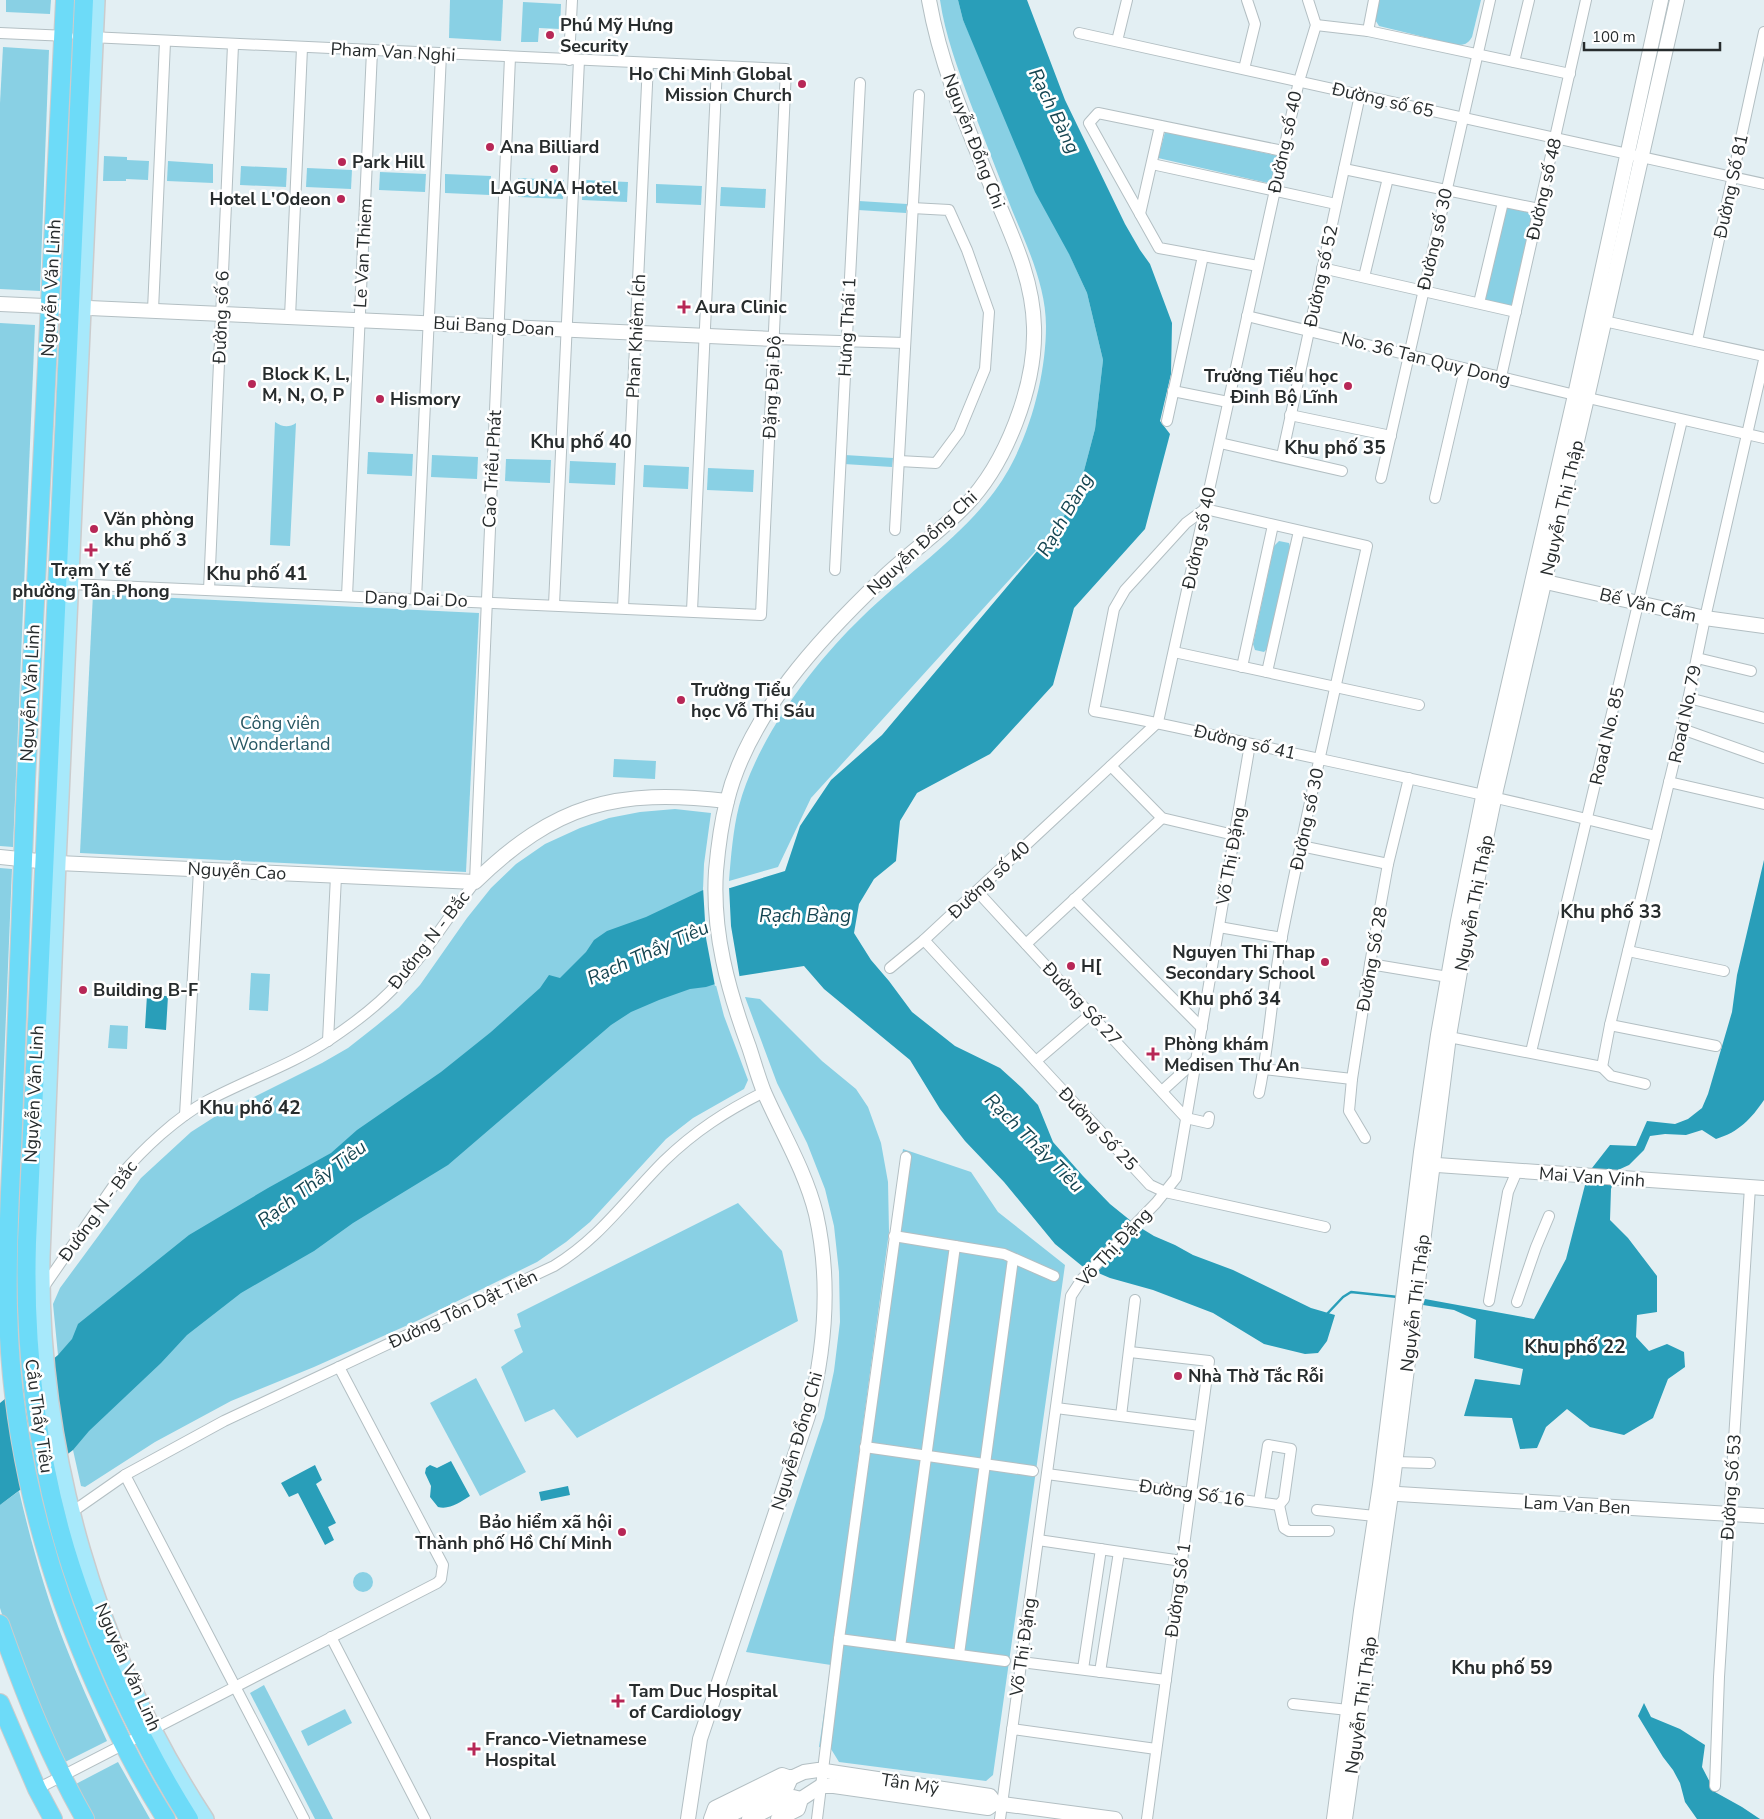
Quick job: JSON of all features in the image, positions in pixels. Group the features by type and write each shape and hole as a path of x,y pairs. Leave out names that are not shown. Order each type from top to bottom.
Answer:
{"highway":[{"name":"Nguyễn Văn Linh","path":"8,1326 8,1250 23,859 65,0"},
{"name":"Nguyễn Văn Linh","path":"36,1318 26,1277 27,1242 51,862 64,584 89,37 84,0"},
{"name":"Cầu Thầy Tiêu","path":"36,1318 31,1368 45,1462 66,1510"},
{"name":"Cầu Thầy Tiêu","path":"8,1326 20,1436 37,1520"},
{"name":"Nguyễn Văn Linh","path":"66,1510 66,1550 92,1625 148,1733 168,1788 189,1819"},
{"name":"Nguyễn Văn Linh","path":"37,1520 74,1634 123,1745 166,1819"},
{"path":"0,1624 33,1712 61,1777 85,1819"},
{"path":"0,1703 37,1789 53,1819"}],"main road":[{"name":"Nguyễn Văn Linh","path":"89,37 97,0"},
{"name":"Nguyễn Văn Linh","path":"36,1318 42,1288 51,862"},
{"name":"Nguyễn Văn Linh","path":"148,1733 206,1819"}],"street":[{"path":"554,605 567,330 574,60 572,0"},
{"name":"Nguyễn Đổng Chi","path":"688,1819 700,1739 808,1416 820,1366 823,1337 823,1271 820,1234 815,1212 794,1151 764,1092 744,1035 728,984 718,930 716,882 727,801 744,754 759,725 778,696 811,653 885,576 966,506 984,484 1009,440 1028,380 1035,331 1033,298 1021,257 954,96 934,26 929,0"},
{"path":"1117,41 1126,0"},
{"path":"1244,69 1255,24 1247,0"},
{"path":"1308,0 1316,25 1368,31 1570,74"},
{"path":"1368,31 1374,0"},
{"name":"Đường số 30","path":"1381,478 1490,0"},
{"path":"1514,62 1529,0"},
{"name":"Đường số 48","path":"1501,377 1586,0"},
{"name":"Nguyễn Thị Thập","path":"1581,397 1604,321 1635,156 1661,0"},
{"name":"Nguyễn Thị Thập","path":"1340,1814 1385,1494 1443,1036 1448,978 1635,156 1677,0"},
{"name":"Đường số 40","path":"890,968 924,940 1158,722 1283,151 1299,81 1316,25"},
{"name":"Đường Số 81","path":"1698,341 1764,32"},
{"name":"Pham Van Nghi","path":"0,33 786,69"},
{"name":"Đường số 65","path":"1079,33 1764,184"},
{"path":"153,310 165,42"},
{"name":"Đường số 6","path":"209,590 233,45"},
{"path":"290,317 302,48"},
{"name":"Le Van Thiem","path":"347,596 372,51"},
{"path":"416,599 441,54"},
{"name":"Cao Triều Phát","path":"475,882 510,57"},
{"name":"Phan Khiêm Ích","path":"623,608 648,63"},
{"path":"692,612 717,66"},
{"name":"Đặng Đại Độ","path":"692,612 761,615 786,69"},
{"name":"Hưng Thái 1","path":"835,570 845,342 860,84"},
{"path":"895,530 918,95"},
{"name":"Đường số 52","path":"1282,456 1360,95"},
{"path":"1258,266 1159,248 1089,123 1098,113 1283,151"},
{"path":"1140,214 1160,126"},
{"path":"1152,164 1336,204"},
{"path":"1344,169 1539,209"},
{"path":"1364,277 1388,178"},
{"path":"1480,304 1503,202"},
{"path":"899,461 936,463 959,432 985,369 989,312 967,250 949,210 912,208"},
{"path":"1167,421 1203,256"},
{"path":"1322,268 1516,312"},
{"name":"Bui Bang Doan","path":"0,304 774,339 905,343"},
{"name":"No. 36 Tan Quy Dong","path":"1247,316 1581,397 1764,438"},
{"path":"1604,321 1764,356"},
{"name":"Road No. 79","path":"1602,1067 1610,1025 1682,729 1705,618 1764,360"},
{"path":"1435,498 1465,368"},
{"path":"1173,391 1228,402"},
{"path":"1290,415 1391,436"},
{"name":"Road No. 85","path":"1531,1052 1682,420"},
{"path":"1220,443 1342,471"},
{"path":"1205,510 1299,531 1267,672"},
{"name":"Đường số 41","path":"1205,510 1186,523 1125,590 1114,608 1094,711 1158,722 1250,744 1410,778 1489,798"},
{"path":"1242,667 1273,525"},
{"name":"Đường số 30","path":"1259,1093 1282,938 1367,546 1299,531"},
{"name":"Bế Văn Cấm","path":"1539,580 1705,618 1764,626"},
{"name":"Dang Dai Do","path":"64,584 692,612"},
{"path":"1174,652 1419,705"},
{"path":"1697,658 1751,671"},
{"path":"1689,698 1764,718"},
{"path":"1682,729 1764,758"},
{"name":"Võ Thị Đặng","path":"1000,1819 999,1803 1012,1728 1071,1296 1082,1279 1156,1204 1176,1178 1250,744"},
{"path":"1111,766 1162,818 1234,835"},
{"name":"Đường Số 28","path":"1365,1138 1350,1110 1352,1079 1388,864 1410,778"},
{"path":"1669,782 1764,804"},
{"name":"Đường N - Bắc","path":"42,1288 120,1175 134,1160 185,1115 206,1102 328,1041 378,1003 398,984 475,882 514,847 537,830 582,809 636,798 692,797 727,801"},
{"path":"1489,798 1656,836"},
{"name":"Nguyễn Thị Thập","path":"1443,1036 1468,925 1489,798"},
{"path":"1026,944 1162,818"},
{"path":"1301,846 1388,864"},
{"name":"Nguyễn Cao","path":"0,856 51,862 475,882"},
{"path":"185,1115 198,870"},
{"path":"328,1041 336,876"},
{"name":"Đường Số 27","path":"977,891 1186,1118"},
{"path":"1074,899 1202,1028"},
{"path":"1219,927 1282,938"},
{"name":"Đường Số 25","path":"924,940 1150,1185 1165,1192 1325,1227"},
{"path":"1628,950 1724,971"},
{"path":"1370,964 1448,978"},
{"path":"1036,1061 1091,1014"},
{"path":"1610,1025 1716,1046"},
{"path":"1443,1036 1602,1067 1611,1076 1645,1084"},
{"path":"1162,1092 1196,1060"},
{"path":"1264,1069 1352,1079"},
{"name":"Đường Tôn Dật Tiên","path":"66,1510 224,1420 554,1266 575,1254 607,1224 665,1161 702,1128 720,1115 764,1092"},
{"path":"1186,1118 1208,1123 1209,1117"},
{"path":"817,1819 839,1639 906,1157"},
{"name":"Mai Van Vinh","path":"1426,1165 1757,1188"},
{"path":"1489,1302 1508,1192 1517,1171"},
{"name":"Đường Số 53","path":"1715,1786 1719,1677 1730,1514 1757,1188"},
{"path":"1517,1302 1549,1216"},
{"path":"894,1236 1004,1254 1054,1276"},
{"path":"900,1647 955,1246"},
{"path":"959,1654 1013,1259"},
{"path":"1121,1416 1135,1300"},
{"name":"Nguyễn Thị Thập","path":"1340,1814 1348,1710 1375,1516 1385,1494 1395,1462 1407,1311"},
{"name":"Đường Số 1","path":"1130,1352 1209,1361 1147,1819"},
{"path":"37,1789 237,1688 331,1637 437,1584 441,1579 443,1565 339,1367"},
{"path":"1056,1408 1200,1426"},
{"path":"1259,1502 1268,1445 1291,1450 1284,1500 1279,1505 1284,1528 1289,1532 1329,1531"},
{"path":"865,1448 1033,1471"},
{"path":"1395,1462 1430,1463"},
{"name":"Đường Số 16","path":"1047,1474 1279,1505"},
{"path":"125,1475 304,1819"},
{"name":"Lam Van Ben","path":"1385,1494 1764,1516"},
{"path":"1317,1510 1375,1516"},
{"path":"1038,1540 1182,1561"},
{"path":"1083,1669 1101,1549"},
{"path":"1100,1672 1119,1552"},
{"path":"331,1637 426,1819"},
{"path":"839,1639 1005,1661"},
{"path":"1021,1662 1166,1680"},
{"path":"1293,1704 1348,1710"},
{"path":"1012,1728 1156,1750"},
{"name":"Tân Mỹ","path":"711,1819 715,1808 782,1775 791,1778 804,1772 822,1771 988,1808 999,1803 1114,1819"},
{"path":"722,1819 787,1787 791,1778"},
{"path":"749,1819 792,1797 800,1799 821,1786"},
{"name":"Tân Mỹ","path":"821,1786 904,1790"},
{"path":"778,1819 798,1809 800,1799"}],"green space":[{"path":"6,0 51,0 50,14 6,12"},
{"path":"450,0 503,0 501,41 449,38"},
{"path":"940,0 958,0 963,20 1087,293 1103,360 1095,429 1081,482 1060,524 811,798 778,867 729,881 739,806 747,781 773,729 806,680 843,636 878,602 962,529 991,496 1014,459 1024,437 1038,392 1045,347 1046,326 1043,296 1029,252 961,77 949,39"},
{"path":"1377,0 1481,0 1472,37 1466,44 1457,45 1379,26 1374,18"},
{"path":"523,2 561,4 560,29 539,28 538,42 521,42"},
{"path":"3,47 49,50 40,291 0,289 0,103"},
{"path":"1165,132 1279,156 1272,184 1158,158"},
{"path":"104,156 127,157 127,160 149,161 148,180 103,181"},
{"path":"168,161 213,164 213,183 167,181"},
{"path":"241,166 287,168 286,187 240,185"},
{"path":"307,168 352,170 351,189 306,187"},
{"path":"380,172 426,174 425,192 379,190"},
{"path":"445,174 491,176 490,195 445,193"},
{"path":"518,178 564,180 563,199 518,197"},
{"path":"583,180 628,182 627,202 582,200"},
{"path":"656,184 702,186 701,205 656,203"},
{"path":"721,187 766,189 765,208 720,206"},
{"path":"859,201 907,204 906,213 858,210"},
{"path":"1506,205 1536,212 1513,309 1484,303"},
{"path":"0,323 35,325 13,847 0,846"},
{"path":"275,422 286,426 296,423 290,546 270,545"},
{"path":"368,452 413,454 412,476 367,474"},
{"path":"432,455 478,457 477,479 431,477"},
{"path":"845,455 893,458 892,467 844,464"},
{"path":"506,459 551,460 550,483 505,481"},
{"path":"570,461 616,463 615,485 569,483"},
{"path":"644,465 689,467 688,489 643,487"},
{"path":"708,468 754,470 753,492 707,490"},
{"path":"1279,541 1289,543 1291,550 1269,647 1264,652 1255,650 1253,644 1274,546"},
{"name":"Công viên Wonderland","path":"93,594 479,613 466,872 80,853"},
{"path":"614,759 656,761 655,779 613,777"},
{"path":"675,809 711,813 704,864 703,890 58,1355 53,1304 60,1288 141,1178 191,1132 216,1116 322,1063 348,1048 376,1026 399,1007 420,985 467,918 491,888 516,864 545,844 580,828 609,818 640,812"},
{"path":"0,868 12,869 0,1161"},
{"path":"711,966 724,1016 748,1080 744,1089 693,1118 666,1139 590,1222 566,1242 537,1262 419,1320 314,1367 231,1401 155,1442 85,1487 81,1486 69,1432 159,1352 590,1027"},
{"path":"251,973 270,974 268,1011 249,1010"},
{"path":"745,997 760,999 822,1061 856,1089 868,1107 881,1143 888,1182 889,1232 845,1558 903,1149 971,1172 998,1212 1065,1265 993,1775 986,1781 839,1762 831,1749 819,1747 831,1665 746,1652 824,1418 834,1371 840,1322 839,1272 834,1226 825,1189 807,1143 777,1083"},
{"path":"110,1025 128,1026 127,1049 108,1048"},
{"path":"738,1203 782,1251 798,1321 577,1438 554,1409 525,1422 501,1367 523,1352 514,1330 521,1327 517,1314"},
{"path":"476,1378 526,1472 480,1496 430,1403"},
{"path":"19,1491 28,1529 57,1624 79,1680 107,1741 61,1764 18,1665 0,1608 0,1505"},
{"path":"359,1572 367,1572 373,1578 373,1586 367,1592 359,1592 353,1586 353,1578"},
{"path":"264,1685 333,1819 315,1819 250,1693"},
{"path":"345,1709 352,1723 308,1746 301,1731"},
{"path":"118,1762 150,1819 90,1819 72,1786"}],"water":[{"name":"Rạch Bàng","path":"958,0 1027,0 1065,100 1125,224 1150,264 1172,323 1171,374 1160,421 1170,434 1145,529 1074,608 1053,685 990,754 917,793 900,821 896,861 874,879 859,904 854,933 871,960 912,1012 955,1046 1000,1068 1022,1088 1038,1105 1053,1142 1110,1204 1136,1225 1154,1236 1193,1255 1233,1270 1311,1308 1335,1315 1327,1341 1318,1353 1305,1354 1264,1344 1213,1313 1153,1290 1110,1278 1082,1266 1055,1244 1004,1182 965,1141 940,1109 910,1060 824,989 804,966 740,976 706,987 690,989 631,1012 611,1025 448,1165 353,1223 314,1251 241,1293 187,1335 161,1363 89,1431 73,1450 0,1505 0,1403 58,1355 72,1339 78,1324 189,1235 331,1153 357,1130 441,1072 491,1032 540,988 549,975 560,978 586,952 594,940 607,931 646,917 703,890 730,888 785,871 800,826 831,780 882,735 1060,524 1081,482 1095,429 1103,360 1087,293 1069,254 1035,192 963,20"},
{"path":"1764,860 1764,1100 1738,1129 1716,1139 1702,1130 1686,1135 1665,1134 1650,1136 1644,1150 1629,1165 1618,1170 1611,1189 1610,1220 1628,1238 1657,1276 1657,1312 1637,1315 1636,1337 1649,1351 1667,1344 1684,1352 1685,1367 1668,1379 1653,1418 1624,1435 1590,1427 1567,1409 1546,1427 1537,1448 1520,1449 1512,1418 1464,1416 1475,1379 1520,1385 1523,1369 1474,1358 1476,1320 1454,1310 1423,1305 1425,1299 1534,1319 1566,1259 1585,1185 1592,1168 1610,1145 1636,1146 1647,1121 1675,1124 1688,1119 1702,1108 1708,1094 1732,1012 1737,975"},
{"path":"160,987 163,990 163,996 168,996 166,1030 145,1028 147,995 150,995 151,989"},
{"path":"451,1461 470,1496 459,1503 442,1508 438,1507 430,1497 431,1486 425,1473 426,1468 430,1465 437,1468"},
{"path":"315,1465 322,1480 316,1484 336,1523 328,1527 334,1540 325,1545 298,1493 289,1497 281,1483"},
{"path":"568,1486 570,1495 541,1501 539,1492"},
{"path":"1644,1703 1651,1717 1680,1729 1705,1745 1702,1767 1715,1792 1760,1819 1697,1819 1685,1802 1680,1783 1673,1770 1638,1716"}],"pier":[{"path":"729,886 731,926 740,979 715,986 706,938 703,887"}],"waterway":[{"path":"1326,1315 1343,1297 1351,1292 1398,1297"}],"place":[{"name":"Phú Mỹ Hưng Security","path":"550,35"},
{"name":"Ho Chi Minh Global Mission Church","path":"802,84"},
{"name":"Ana Billiard","path":"490,147"},
{"name":"Park Hill","path":"342,162"},
{"name":"LAGUNA Hotel","path":"554,169"},
{"name":"Hotel L'Odeon","path":"341,199"},
{"name":"Aura Clinic","path":"684,307"},
{"name":"Block K, L, M, N, O, P","path":"252,384"},
{"name":"Trường Tiểu học Đinh Bộ Lĩnh","path":"1348,386"},
{"name":"Hismory","path":"380,399"},
{"name":"Văn phòng khu phố 3","path":"94,529"},
{"name":"Trạm Y tế phường Tân Phong","path":"91,550"},
{"name":"Trường Tiểu học Vỗ Thị Sáu","path":"681,700"},
{"name":"Nguyen Thi Thap Secondary School","path":"1325,962"},
{"name":"H[","path":"1071,966"},
{"name":"Building B-F","path":"83,990"},
{"name":"Phòng khám Medisen Thư An","path":"1153,1054"},
{"name":"Nhà Thờ Tắc Rỗi","path":"1178,1376"},
{"name":"Bảo hiểm xã hội Thành phố Hồ Chí Minh","path":"622,1532"},
{"name":"Tam Duc Hospital of Cardiology","path":"618,1701"},
{"name":"Franco-Vietnamese Hospital","path":"474,1749"}],"district":[{"name":"Khu phố 40","path":"581,442"},
{"name":"Khu phố 35","path":"1335,448"},
{"name":"Khu phố 41","path":"257,574"},
{"name":"Khu phố 33","path":"1611,912"},
{"name":"Khu phố 34","path":"1230,999"},
{"name":"Khu phố 42","path":"250,1108"},
{"name":"Khu phố 22","path":"1575,1347"},
{"name":"Khu phố 59","path":"1502,1668"}],"water label":[{"name":"Rạch Thầy Tiêu","path":"648,953"},
{"name":"Rạch Thầy Tiêu","path":"1034,1143"},
{"name":"Rạch Thầy Tiêu","path":"312,1184"}]}
